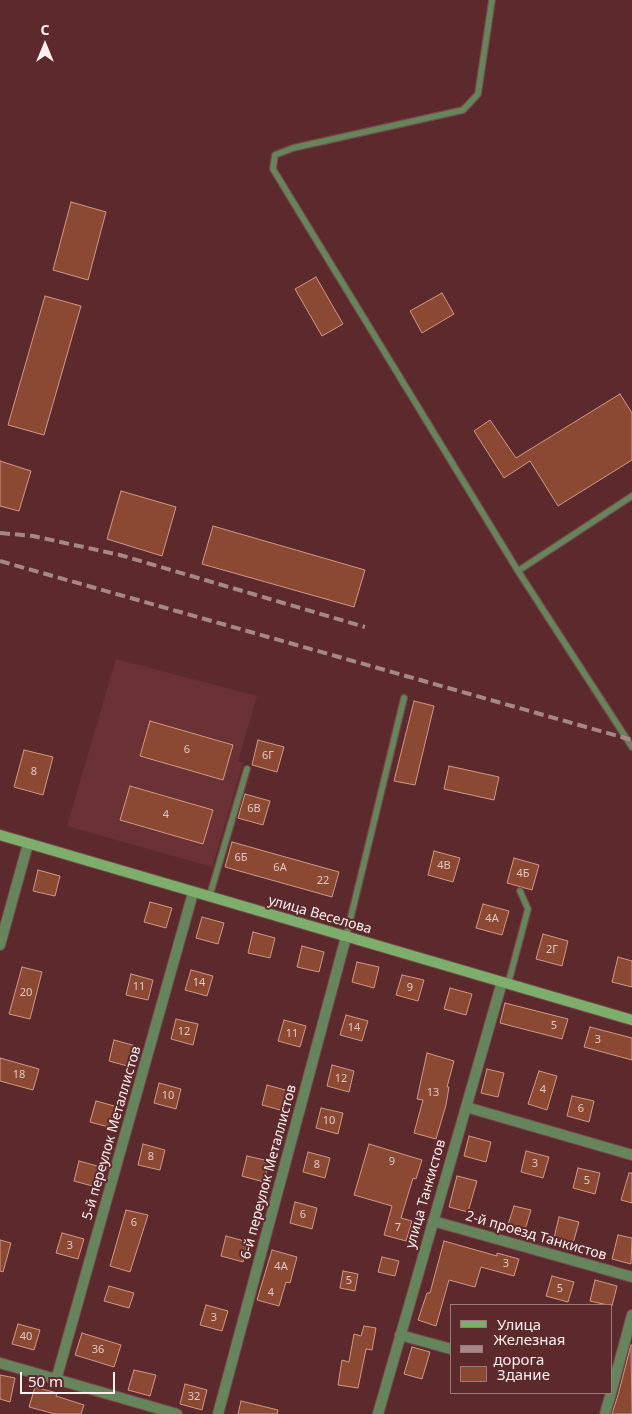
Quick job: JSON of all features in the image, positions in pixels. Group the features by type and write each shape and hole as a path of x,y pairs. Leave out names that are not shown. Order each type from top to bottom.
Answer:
{"street":[{"name":"улица Веселова","path":"0,835 209,898 632,1020"},
{"path":"0,945 28,844"},
{"name":"5-й переулок Металлистов","path":"56,1380 193,893"},
{"name":"6-й переулок Металлистов","path":"218,1414 346,937"},
{"name":"улица Танкистов","path":"378,1414 466,1107 505,983"},
{"path":"466,1107 632,1155"},
{"name":"2-й проезд Танкистов","path":"433,1221 632,1277"},
{"path":"612,1386 632,1315"},
{"path":"400,1335 450,1349"},
{"path":"0,1363 177,1414"},
{"path":"605,1414 610,1394"}],"lane":[{"path":"492,0 478,94 463,110 293,148 275,155 273,169 518,571 632,747"},
{"path":"518,571 632,496"},
{"path":"346,937 404,698"},
{"path":"209,898 247,769"},
{"path":"505,983 528,909 520,891"}],"shaded area":[{"path":"116,659 257,696 238,761 243,763 212,867 67,826"}],"building":[{"path":"71,202 106,212 88,280 53,270"},
{"path":"316,277 343,324 322,336 295,289"},
{"path":"442,293 454,314 422,333 410,311"},
{"path":"45,296 81,306 44,435 8,425"},
{"path":"620,394 632,413 632,460 558,506 530,461 504,478 474,431 490,420 516,458"},
{"path":"0,461 31,471 19,511 0,506"},
{"path":"121,491 176,507 162,556 107,539"},
{"path":"213,526 365,570 354,607 202,564"},
{"path":"414,701 434,706 415,785 394,781"},
{"path":"150,721 233,745 223,780 140,756"},
{"path":"258,740 284,747 277,772 252,765"},
{"path":"24,750 53,757 43,795 14,787"},
{"path":"449,766 499,777 494,800 444,789"},
{"path":"130,786 213,810 203,844 120,820"},
{"path":"245,794 270,801 263,825 238,818"},
{"path":"232,842 339,872 332,897 225,867"},
{"path":"434,851 460,858 453,882 428,875"},
{"path":"514,858 539,865 532,890 507,883"},
{"path":"38,870 60,876 55,896 33,891"},
{"path":"150,902 172,908 166,928 144,922"},
{"path":"483,904 509,911 502,935 476,928"},
{"path":"202,917 224,923 218,944 196,938"},
{"path":"253,932 275,938 270,958 248,953"},
{"path":"543,934 568,941 562,966 536,959"},
{"path":"302,946 324,952 319,972 297,967"},
{"path":"618,957 632,961 632,987 612,982"},
{"path":"357,962 379,967 374,988 352,982"},
{"path":"22,967 42,972 30,1019 9,1014"},
{"path":"191,970 213,976 207,996 185,990"},
{"path":"131,974 153,980 148,1000 126,995"},
{"path":"402,975 424,980 418,1001 396,995"},
{"path":"450,988 472,994 466,1015 444,1009"},
{"path":"505,1003 568,1019 562,1039 500,1023"},
{"path":"346,1015 368,1021 362,1041 340,1035"},
{"path":"176,1019 198,1024 193,1045 171,1039"},
{"path":"284,1020 306,1026 300,1047 278,1041"},
{"path":"590,1027 632,1038 632,1060 584,1047"},
{"path":"114,1040 136,1046 131,1067 109,1061"},
{"path":"427,1053 454,1061 447,1087 449,1087 446,1105 436,1139 414,1133 423,1100 417,1099"},
{"path":"0,1058 39,1069 33,1090 0,1081"},
{"path":"332,1065 354,1071 349,1092 327,1086"},
{"path":"487,1069 504,1073 498,1097 481,1093"},
{"path":"539,1071 557,1076 547,1110 528,1104"},
{"path":"159,1083 181,1089 176,1109 154,1103"},
{"path":"267,1085 289,1091 284,1111 262,1105"},
{"path":"572,1096 594,1101 589,1122 567,1116"},
{"path":"96,1101 118,1107 112,1128 90,1122"},
{"path":"321,1108 343,1113 338,1134 316,1128"},
{"path":"469,1136 491,1142 486,1162 464,1156"},
{"path":"143,1144 165,1150 160,1170 138,1165"},
{"path":"369,1144 422,1160 416,1179 413,1178 401,1218 412,1221 406,1241 384,1235 392,1206 354,1195"},
{"path":"526,1151 549,1157 543,1178 521,1172"},
{"path":"308,1152 330,1158 325,1178 303,1172"},
{"path":"247,1156 269,1161 264,1182 242,1176"},
{"path":"79,1161 101,1167 96,1187 74,1181"},
{"path":"578,1168 600,1173 595,1194 573,1188"},
{"path":"629,1173 632,1173 632,1203 621,1200"},
{"path":"457,1176 477,1181 468,1212 449,1207"},
{"path":"295,1202 317,1208 312,1229 290,1223"},
{"path":"514,1206 531,1210 524,1233 507,1228"},
{"path":"126,1210 148,1215 130,1272 110,1266"},
{"path":"559,1217 579,1222 572,1247 553,1242"},
{"path":"62,1233 84,1239 78,1259 56,1253"},
{"path":"618,1235 632,1238 631,1264 612,1259"},
{"path":"226,1236 248,1242 243,1262 221,1256"},
{"path":"0,1240 11,1243 3,1272 0,1271"},
{"path":"444,1241 497,1256 497,1253 519,1259 514,1276 481,1267 475,1287 449,1280 436,1326 418,1320 427,1293 430,1293"},
{"path":"272,1250 297,1257 290,1283 286,1282 279,1306 257,1300"},
{"path":"382,1257 399,1261 395,1276 378,1272"},
{"path":"343,1271 358,1274 355,1291 340,1288"},
{"path":"552,1276 574,1282 568,1302 546,1296"},
{"path":"595,1280 617,1286 612,1306 612,1304 590,1301"},
{"path":"109,1286 134,1293 129,1308 104,1301"},
{"path":"206,1305 228,1311 222,1331 200,1325"},
{"path":"18,1324 40,1330 34,1350 12,1344"},
{"path":"364,1326 376,1328 372,1350 366,1349 358,1388 338,1385 342,1360 349,1362 354,1334 361,1336"},
{"path":"82,1333 121,1345 114,1367 75,1355"},
{"path":"631,1345 632,1414 612,1414 618,1395"},
{"path":"412,1347 430,1352 422,1379 404,1374"},
{"path":"134,1370 156,1375 150,1396 128,1390"},
{"path":"0,1375 15,1378 10,1402 0,1399"},
{"path":"185,1384 207,1390 202,1410 180,1404"},
{"path":"35,1387 57,1393 56,1396 84,1405 81,1414 55,1414 29,1407"},
{"path":"241,1401 278,1410 277,1414 238,1414"}],"railway":[{"path":"0,533 33,536 120,555 365,627"},
{"path":"0,561 632,740"}]}
